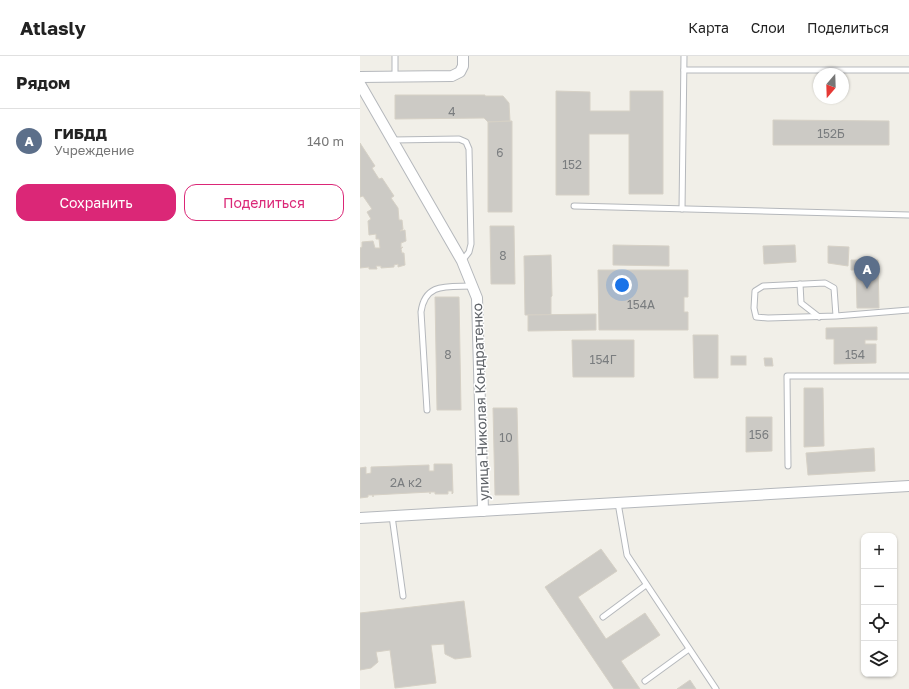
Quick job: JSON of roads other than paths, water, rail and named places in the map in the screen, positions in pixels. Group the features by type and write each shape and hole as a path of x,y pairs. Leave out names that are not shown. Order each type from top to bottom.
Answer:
{"street":[{"path":"360,77 452,76 460,72 463,66 463,56"},
{"name":"улица Николая Кондратенко","path":"360,84 462,261 477,298 483,511"},
{"path":"360,518 909,486"}],"lane":[{"path":"395,56 395,76"},
{"path":"682,209 684,56"},
{"path":"684,70 909,70"},
{"path":"392,140 459,140 466,142 469,149 470,244 469,252 462,261"},
{"path":"574,206 909,215"},
{"path":"836,316 834,288 826,283 763,286 755,291 754,308 756,317 819,317 836,316 909,310"},
{"path":"800,284 801,303 819,317"},
{"path":"427,410 421,312 422,303 426,295 434,289 443,287 473,286"},
{"path":"788,466 787,376 909,376"},
{"path":"618,503 627,556 716,689"},
{"path":"392,516 403,596"},
{"path":"603,617 646,585"},
{"path":"645,681 689,649"}],"place":[{"name":"ГИБДД","path":"867,289"}]}
